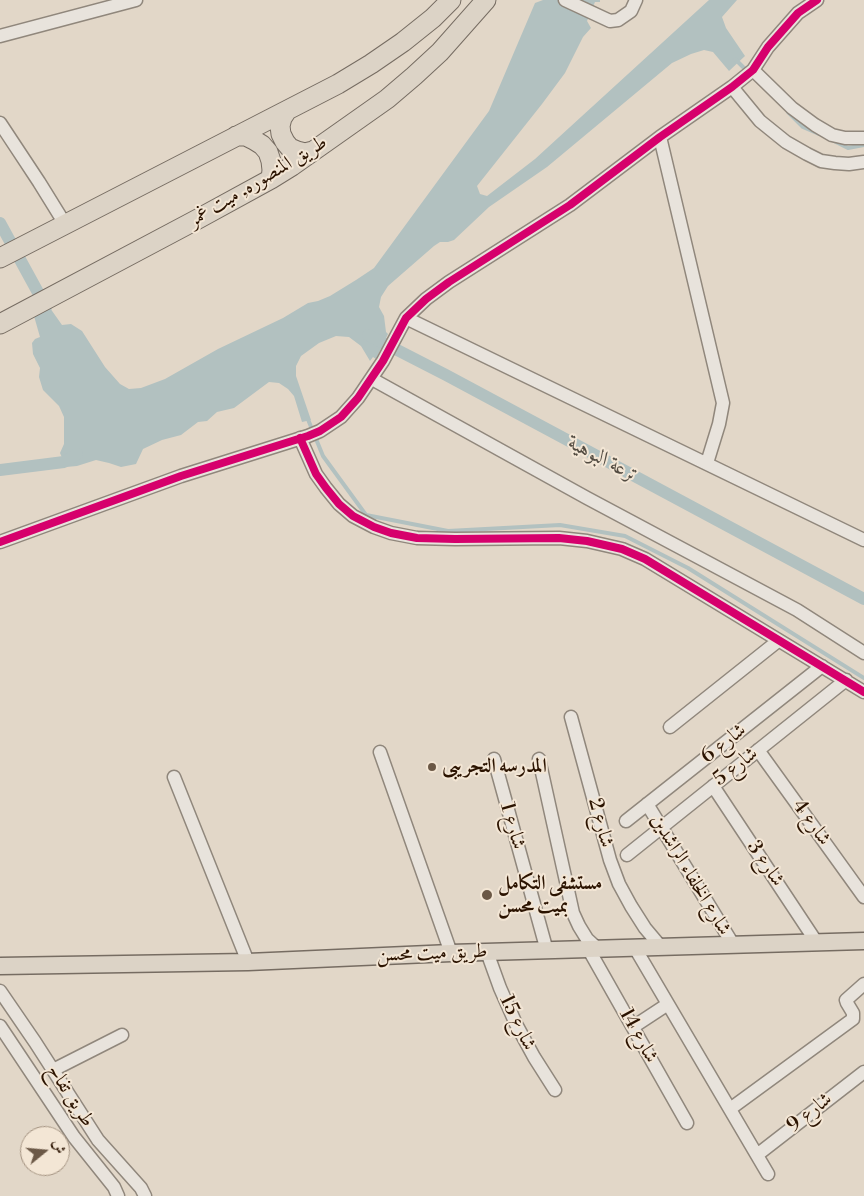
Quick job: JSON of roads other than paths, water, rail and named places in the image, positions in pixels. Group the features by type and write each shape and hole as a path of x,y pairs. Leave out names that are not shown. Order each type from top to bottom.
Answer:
{"highway":[{"path":"0,258 338,84 403,42 433,18 451,0"},
{"name":"طريق المنصوره, ميت غمر","path":"2,323 271,179 313,151 387,99 414,76 440,52 486,0"},
{"path":"286,112 280,126 285,142 290,148 297,151 313,151"},
{"path":"236,136 246,136 262,145 268,152 271,161 271,179"}],"main road":[{"name":"طريق ميت محسن","path":"0,966 248,962 451,953 864,941"}],"street":[{"path":"0,36 136,0"},
{"path":"565,0 610,21 618,20 631,11 636,0"},
{"path":"0,542 181,476 309,435 341,417 372,379 406,318 426,299 448,282 570,205 751,71 768,47 798,13 817,0"},
{"path":"751,71 792,108 815,125 832,135 845,138 864,138"},
{"path":"734,84 760,121 786,142 821,161 835,163 864,162"},
{"path":"0,123 39,182 58,228"},
{"path":"660,137 723,403 719,424 707,463"},
{"path":"406,318 864,540"},
{"path":"372,379 587,498 797,610 864,653"},
{"path":"309,435 316,474 339,504 353,516 374,527 391,533 418,538 559,538 587,541 622,549 645,559 864,692"},
{"path":"670,727 778,641"},
{"name":"شارع 6","path":"626,821 822,666"},
{"name":"شارع 5","path":"627,855 846,680"},
{"name":"شارع 2","path":"571,717 610,860 631,906 645,928 661,947"},
{"name":"شارع 4","path":"758,750 864,897"},
{"path":"380,752 451,953"},
{"name":"شارع 1","path":"494,759 547,951"},
{"name":"شارع 14","path":"539,759 573,913 594,949 633,1027 687,1123"},
{"path":"174,777 248,962"},
{"name":"شارع 3","path":"713,786 817,943"},
{"name":"شارع الخلفاء الراشدين","path":"647,804 734,946"},
{"path":"635,948 768,1174"},
{"name":"شارع 15","path":"487,952 516,1024 534,1058 555,1090"},
{"path":"730,1109 853,1019 853,1013 846,1000 864,984"},
{"name":"طريق تفاح","path":"0,991 98,1140 137,1184 145,1196"},
{"path":"633,1027 668,1004"},
{"name":"طريق تفاح","path":"0,1026 74,1137 114,1187 118,1196"},
{"path":"53,1070 122,1035"},
{"name":"شارع 9","path":"757,1155 864,1072"}],"waterway":[{"path":"735,59 748,72"},
{"path":"788,112 803,127 819,134"},
{"path":"834,141 848,148 864,145"},
{"path":"0,223 46,307"},
{"name":"ترعة البوهية","path":"368,335 864,599"},
{"path":"307,417 323,456 366,515 448,531 560,525 625,536 688,568 864,678"},
{"path":"0,470 64,462 77,454"}],"place":[{"name":"المدرسه التجريبى","path":"432,767"},
{"name":"مستشفى التكامل بميت محسن","path":"487,895"}]}
